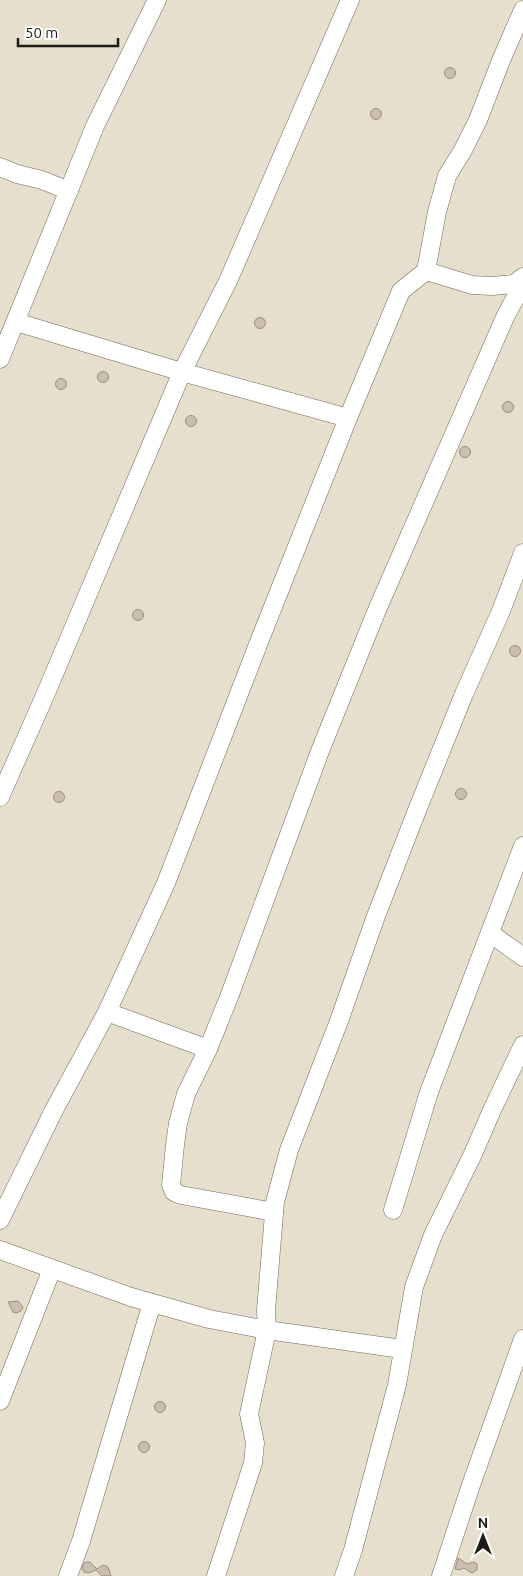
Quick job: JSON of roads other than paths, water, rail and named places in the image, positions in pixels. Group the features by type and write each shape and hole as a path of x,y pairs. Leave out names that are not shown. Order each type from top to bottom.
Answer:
{"street":[{"path":"0,359 95,126 157,0"},
{"path":"0,797 182,372 228,281 350,0"},
{"path":"0,1220 54,1110 108,1012 166,883 348,418 401,292 426,271 437,212 447,176 478,120 523,10"},
{"path":"0,167 17,174 42,180 69,191"},
{"path":"426,271 472,285 514,284 523,277"},
{"path":"274,1212 181,1195 174,1192 172,1188 175,1145 180,1115 186,1094 208,1049 277,872 320,751 377,610 506,315 523,284"},
{"path":"16,322 182,372 348,418"},
{"path":"216,1576 253,1463 255,1444 249,1414 267,1330 266,1310 274,1212 289,1150 339,1021 380,907 460,703 501,611 523,553"},
{"path":"393,1210 429,1092 523,846"},
{"path":"490,932 523,957"},
{"path":"108,1012 208,1049"},
{"path":"344,1576 353,1550 397,1385 414,1287 433,1235 523,1045"},
{"path":"0,1250 131,1297 209,1319 267,1330 402,1349"},
{"path":"0,1401 52,1269"},
{"path":"68,1576 81,1541 152,1303"},
{"path":"441,1576 523,1339"}]}
